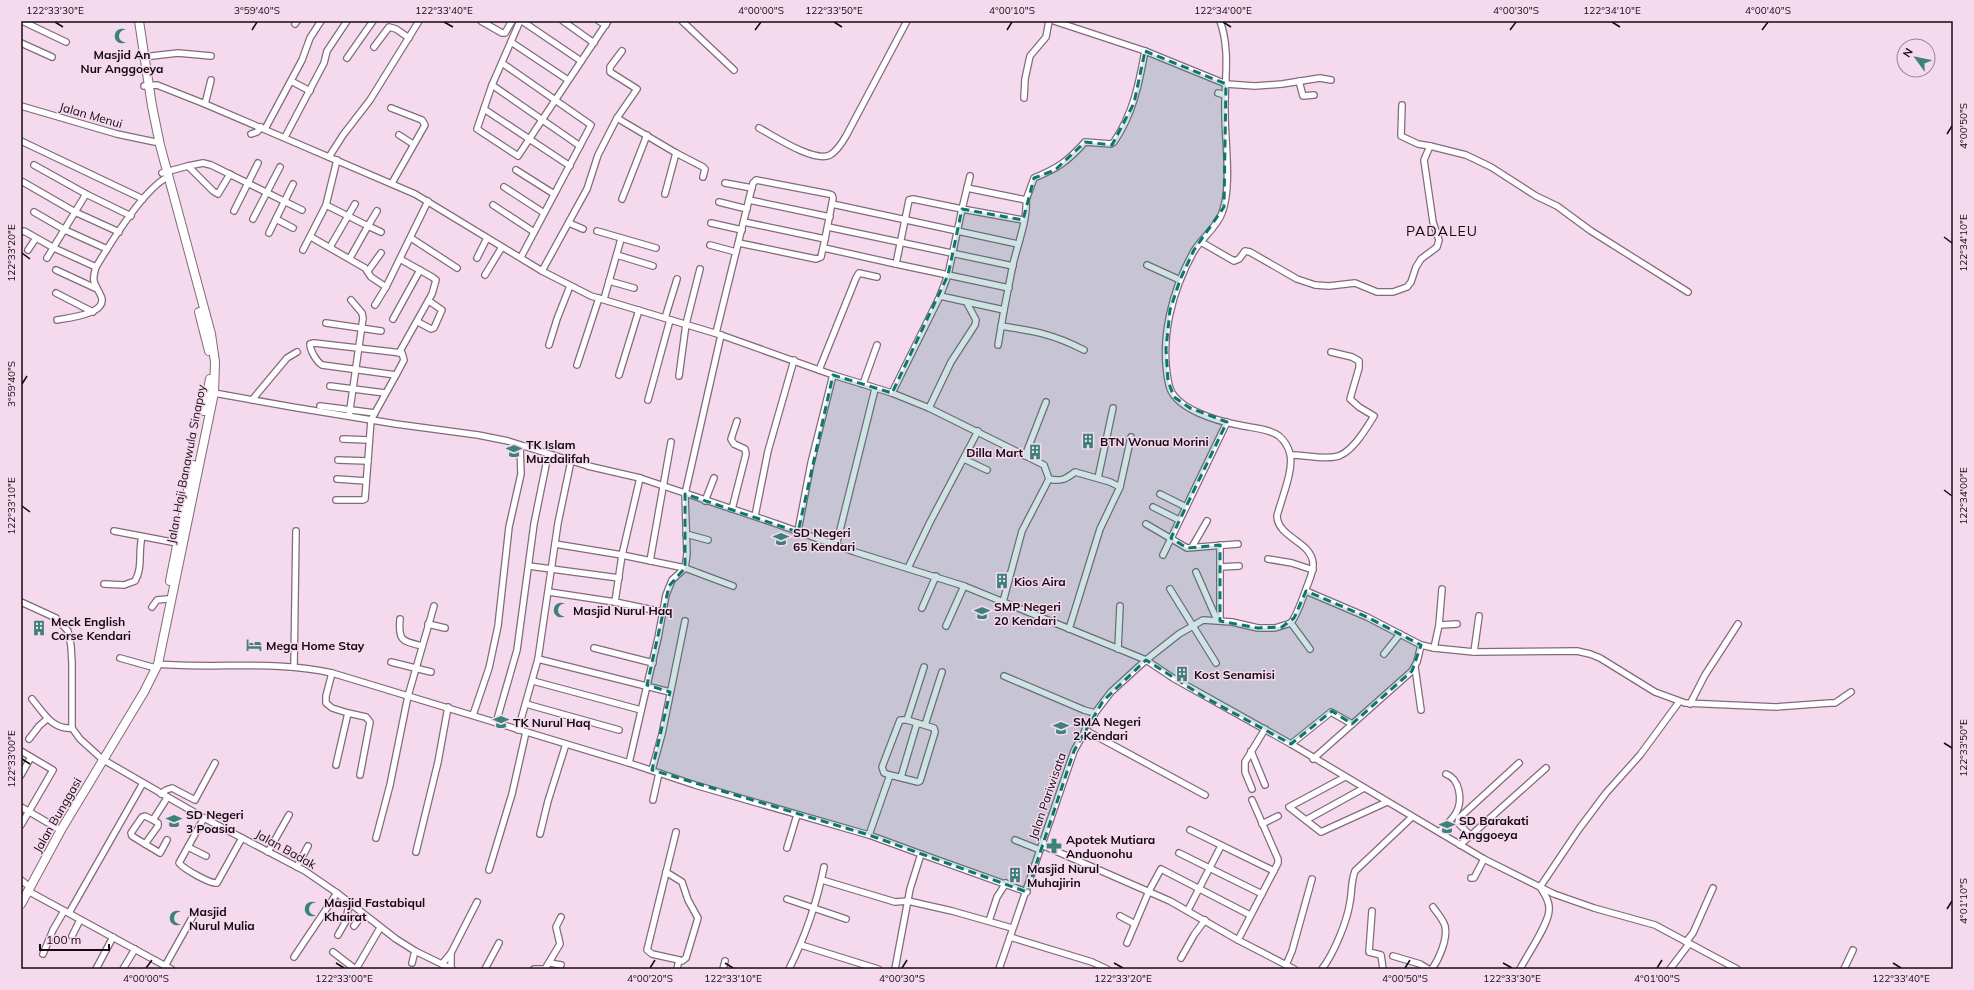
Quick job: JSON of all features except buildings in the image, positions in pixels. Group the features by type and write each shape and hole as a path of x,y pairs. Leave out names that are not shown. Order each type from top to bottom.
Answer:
{"highway":[{"name":"Jalan Haji Banawula Sinapoy","path":"101,757 155,665 160,649 214,393 213,374 208,343 165,174 133,21"},
{"name":"Jalan Haji Banawula Sinapoy","path":"139,21 146,86 155,142 165,174"},
{"name":"Jalan Haji Banawula Sinapoy","path":"160,649 177,543 213,374"},
{"name":"Jalan Bunggasi","path":"21,904 24,887 57,828 101,757"},
{"name":"Jalan Bunggasi","path":"24,887 101,757"}],"street":[{"path":"22,21 66,42"},
{"path":"251,134 263,128 291,81 310,38 321,21"},
{"path":"285,137 324,63 327,52 347,21"},
{"path":"348,58 373,21"},
{"path":"329,157 343,135 370,100 419,21"},
{"path":"481,21 502,33 505,33 512,21"},
{"path":"581,62 521,21 492,85 477,128 518,156 554,100 581,62 607,23 599,21"},
{"path":"563,21 594,43"},
{"path":"682,21 734,70"},
{"path":"759,128 794,147 821,157 829,155 838,149 907,21"},
{"path":"1024,98 1025,79 1030,56 1046,37 1049,21"},
{"path":"1054,21 1145,51 1226,84 1255,86 1320,78 1331,80"},
{"path":"1194,625 1206,620 1218,620 1258,628 1275,628 1290,623 1306,591 1313,570 1312,558 1308,552 1282,530 1277,522 1277,516 1290,465 1291,454 1284,442 1279,436 1268,431 1227,422 1185,405 1174,397 1170,388 1166,349 1167,327 1170,310 1180,280 1194,250 1222,215 1226,196 1226,40 1220,21"},
{"path":"374,47 389,27 396,29 409,38"},
{"path":"511,42 568,80"},
{"path":"21,43 52,57"},
{"path":"542,270 587,189 598,154 617,118 637,89 610,72 610,67 622,51"},
{"path":"998,345 1026,200 1034,178 1054,170 1069,159 1085,142 1111,144 1114,142 1128,120 1134,103 1140,81 1145,51"},
{"path":"143,57 178,54 211,56"},
{"path":"502,63 591,125 521,257"},
{"path":"204,104 211,80"},
{"path":"291,81 310,91"},
{"path":"1299,81 1304,96 1314,95"},
{"path":"146,86 157,85 285,137 392,183 428,201 502,247 570,286 601,299 718,334 833,375 892,393 929,408 978,431 1000,445 1044,465 1049,479 1022,531 1003,602"},
{"path":"492,85 580,146"},
{"path":"1218,93 1225,95"},
{"path":"1402,105 1401,136 1418,144 1466,155 1491,167 1536,196 1557,206 1591,231 1688,292"},
{"name":"Jalan Menui","path":"21,106 117,134 155,142"},
{"path":"390,108 422,120 424,123 424,126 392,183"},
{"path":"484,109 570,166"},
{"path":"617,118 676,153 703,167 705,169 703,177"},
{"path":"399,135 413,144"},
{"path":"622,199 646,135"},
{"path":"21,141 143,199"},
{"path":"1201,242 1234,261 1239,260 1245,251 1250,252 1297,279 1315,285 1328,286 1355,283 1377,292 1393,292 1401,289 1410,284 1416,267 1421,259 1437,247 1439,240 1433,222 1424,160 1430,146"},
{"path":"665,194 676,153"},
{"path":"303,250 311,237 326,205 337,160"},
{"path":"234,211 258,163"},
{"path":"57,320 93,312 101,306 102,300 95,288 94,277 96,267 143,199 165,174 188,166 207,164 302,210"},
{"path":"34,165 86,194 131,216"},
{"path":"188,166 216,194 220,192 230,174"},
{"path":"253,219 280,167"},
{"path":"516,170 554,194"},
{"path":"892,393 940,296 948,275 970,176"},
{"path":"685,568 685,494 718,334 736,252 752,188 756,180 759,180 832,195 832,204 824,248 821,257 816,260 739,243"},
{"path":"23,182 75,212 119,232"},
{"path":"725,183 752,188"},
{"path":"269,233 293,184"},
{"path":"504,187 544,213"},
{"path":"967,188 1026,200"},
{"path":"47,258 86,194"},
{"path":"896,264 902,242 909,200 913,199 1023,220"},
{"path":"749,200 830,217"},
{"path":"375,305 411,238 428,201"},
{"path":"719,202 747,209"},
{"path":"330,247 355,204"},
{"path":"832,204 1018,244"},
{"path":"326,205 381,232"},
{"path":"493,205 534,232"},
{"path":"350,258 377,211"},
{"path":"34,212 65,230 107,249"},
{"path":"276,219 293,228"},
{"path":"744,222 825,239"},
{"path":"569,223 583,229"},
{"path":"711,223 742,230"},
{"path":"828,227 953,252 1013,266"},
{"path":"21,232 24,231 54,248 96,267"},
{"path":"597,231 656,248"},
{"path":"311,237 350,258 368,271 371,277 386,287"},
{"path":"28,250 36,238"},
{"path":"411,238 457,268"},
{"path":"477,258 487,238"},
{"path":"577,365 609,281 621,239"},
{"path":"710,245 736,252"},
{"path":"485,275 502,247"},
{"path":"824,248 1009,288"},
{"path":"368,271 381,253"},
{"path":"617,255 653,266"},
{"path":"398,354 418,322 436,284 436,280 400,259"},
{"path":"1147,265 1180,280"},
{"path":"679,376 686,324 700,269"},
{"path":"56,270 95,288"},
{"path":"393,320 420,270"},
{"path":"819,370 859,273 877,277"},
{"path":"648,400 677,279"},
{"path":"609,281 634,288"},
{"path":"549,345 570,286"},
{"path":"56,293 93,312"},
{"path":"940,296 1004,310"},
{"path":"350,413 363,318 362,313 351,300"},
{"path":"418,322 431,329 434,328 442,310 429,300"},
{"path":"929,408 951,362 975,325 976,320 967,303"},
{"path":"619,375 639,310"},
{"path":"326,323 381,331"},
{"path":"1001,326 1044,333 1064,339 1084,350"},
{"path":"336,500 364,500 371,420 376,413 385,393 396,375 404,360 403,354 314,343 310,344 320,364 396,375"},
{"path":"864,384 877,345"},
{"path":"252,400 287,358 297,352"},
{"path":"1291,454 1335,458 1342,455 1364,432 1374,416 1359,407 1350,399 1359,368 1359,361 1352,357 1331,352"},
{"path":"755,516 768,451 794,360"},
{"path":"798,532 815,447 833,375"},
{"path":"330,386 385,393"},
{"path":"836,546 875,389"},
{"path":"214,393 252,400 350,413 376,413"},
{"path":"1025,456 1046,402"},
{"path":"320,406 371,420 478,435 508,441 571,461 640,478 705,501 755,516 836,546 964,586 1146,660 1204,697 1291,744 1313,759 1484,859 1554,894 1594,908 1655,925 1737,969"},
{"path":"1098,478 1113,408"},
{"path":"732,509 746,454 745,449 734,444 731,439 737,421"},
{"path":"1163,555 1227,422"},
{"path":"908,568 930,522 978,431"},
{"path":"1069,629 1100,529 1120,487 1131,437"},
{"path":"343,439 369,440"},
{"path":"650,561 671,442"},
{"path":"473,715 489,668 498,626 509,527 521,474 520,446"},
{"path":"496,723 516,655 534,524 548,454"},
{"path":"964,458 987,470"},
{"path":"338,460 368,461"},
{"path":"518,730 538,659 555,544 571,461"},
{"path":"1049,479 1058,481 1063,480 1075,472 1098,478 1120,487"},
{"path":"615,602 622,554 640,478"},
{"path":"705,501 714,478"},
{"path":"337,479 366,481"},
{"path":"1160,494 1186,507"},
{"path":"1153,507 1180,520"},
{"path":"1192,547 1207,521"},
{"path":"1146,524 1187,548 1238,544"},
{"path":"114,531 177,543"},
{"path":"294,667 294,566 296,531"},
{"path":"686,534 708,540"},
{"path":"104,584 124,585 135,581 140,568 140,546 142,537"},
{"path":"555,544 622,554 685,568 733,586"},
{"path":"1218,620 1220,545"},
{"path":"1268,559 1292,563 1313,570"},
{"path":"529,566 619,578"},
{"path":"1220,567 1239,566"},
{"path":"629,762 669,586 677,574 685,568"},
{"path":"1196,572 1218,620"},
{"path":"922,608 936,576"},
{"path":"946,626 964,586"},
{"path":"1170,589 1194,625 1216,663"},
{"path":"1434,648 1439,625 1442,589"},
{"path":"1306,591 1367,617 1421,645 1434,648 1474,652 1577,651 1590,654 1600,658 1655,692 1679,702 1690,704 1776,707 1835,703 1851,692"},
{"path":"549,592 615,602 663,612"},
{"path":"152,607 157,600 167,599"},
{"path":"21,602 56,618 68,631 72,658 72,728 60,727 47,719 32,700"},
{"path":"376,838 393,771 408,696 434,606"},
{"path":"1118,649 1120,606"},
{"path":"1474,652 1479,616"},
{"path":"400,619 400,638 404,641 422,646"},
{"path":"652,770 685,621"},
{"path":"1290,623 1310,649"},
{"path":"428,624 445,628"},
{"path":"1439,625 1457,624"},
{"path":"1690,704 1705,675 1738,624"},
{"name":"Jalan Pariwisata","path":"999,969 1012,928 1027,892 1074,751 1095,713 1111,692 1146,660 1194,625"},
{"path":"1384,654 1400,634"},
{"path":"1421,645 1415,667 1421,710"},
{"path":"594,648 652,663"},
{"path":"120,658 155,665 294,667 332,673 448,707 518,730 629,762 659,773 797,815 869,835 1006,883 1027,892"},
{"path":"538,659 647,685 670,692"},
{"path":"391,662 416,667 431,672"},
{"path":"1313,759 1400,684 1415,667"},
{"path":"908,720 924,668"},
{"path":"924,725 942,672"},
{"path":"332,673 326,702 332,708 366,717 370,722 360,775"},
{"path":"1004,676 1084,710 1095,713"},
{"path":"533,681 642,710"},
{"path":"1540,887 1606,793 1640,755 1679,702"},
{"path":"526,704 620,730"},
{"path":"416,852 433,782 448,707"},
{"path":"1291,744 1331,712 1352,724"},
{"path":"336,765 348,713"},
{"path":"29,739 39,726 47,719"},
{"path":"908,720 934,728 935,732 920,781 918,782 884,773 882,767 898,722 908,720"},
{"path":"901,777 917,723"},
{"name":"Jalan Badak","path":"72,728 76,735 101,757 167,798 297,867 337,893 380,928 415,951 451,969"},
{"path":"1252,789 1244,767 1250,751 1265,729"},
{"path":"1086,730 1205,795"},
{"path":"489,870 512,794 526,732"},
{"path":"540,834 550,794 566,744"},
{"path":"21,751 53,770 21,825"},
{"path":"1250,751 1265,785"},
{"path":"21,775 31,757"},
{"path":"189,810 215,763"},
{"path":"1470,835 1458,823 1459,818 1519,763"},
{"path":"1460,845 1546,768"},
{"path":"653,800 659,773"},
{"path":"869,835 890,774"},
{"path":"1439,832 1451,820 1459,805 1458,787 1453,779 1446,774"},
{"path":"1345,777 1289,807 1321,832 1387,802"},
{"path":"42,954 52,930 67,912 142,783"},
{"path":"161,794 172,788 195,800"},
{"path":"1306,820 1364,788"},
{"path":"153,820 167,798"},
{"path":"1238,940 1274,871 1278,859 1252,800"},
{"path":"21,807 57,828"},
{"path":"268,852 289,815"},
{"path":"787,848 797,815"},
{"path":"1262,824 1278,816"},
{"path":"146,844 158,825 153,820 142,817 131,833 133,837 159,853 163,850 167,840"},
{"path":"1322,969 1329,959 1345,922 1351,901 1352,881 1355,871 1412,817"},
{"path":"204,818 180,864 216,883 242,838"},
{"path":"1190,830 1274,871"},
{"path":"666,872 682,882 688,900 697,915 697,925 686,958 682,961 652,954 647,950 666,872 676,832"},
{"path":"1015,840 1041,847 1149,891 1188,910 1238,940 1294,969"},
{"path":"297,867 308,846"},
{"path":"1188,910 1221,846"},
{"path":"188,847 206,856"},
{"path":"1179,853 1262,894"},
{"path":"895,969 908,901 921,854"},
{"path":"1471,878 1474,877 1484,859"},
{"path":"788,969 801,945 822,880 824,867"},
{"path":"1127,943 1149,891 1161,869 1250,915"},
{"path":"1286,966 1292,952 1312,879"},
{"path":"822,880 895,902 908,901 1012,928"},
{"path":"989,921 997,897 1006,883"},
{"path":"24,887 80,920 168,967 193,916"},
{"path":"1520,969 1537,939 1549,910 1546,898 1540,887"},
{"path":"1670,969 1688,943 1713,888"},
{"path":"294,957 337,893"},
{"path":"787,899 846,918"},
{"path":"442,964 451,953 477,902"},
{"path":"338,935 346,921 349,903"},
{"path":"1432,969 1443,943 1445,932 1443,922 1433,907"},
{"path":"1372,911 1369,952 1381,955 1383,969"},
{"path":"354,926 363,914"},
{"path":"1120,916 1135,924"},
{"path":"534,969 544,969 550,963 560,944 556,927 561,917"},
{"path":"72,936 80,920"},
{"path":"1181,958 1194,935 1205,920"},
{"path":"333,952 355,969 380,928"},
{"path":"96,969 113,937"},
{"path":"1010,937 1092,962 1108,969"},
{"path":"484,969 499,943"},
{"path":"801,945 878,969"},
{"path":"123,969 135,950"},
{"path":"1844,969 1853,950"},
{"path":"412,964 415,951"},
{"path":"451,953 451,969"},
{"path":"1393,956 1420,964 1428,969"},
{"path":"677,969 679,960"},
{"path":"722,969 725,962"},
{"path":"550,963 561,965"}],"highlighted area":[{"path":"1145,51 1226,84 1224,207 1194,250 1180,280 1170,310 1166,349 1168,381 1174,397 1190,408 1227,422 1171,538 1187,548 1220,545 1220,621 1258,628 1282,627 1294,618 1306,591 1367,617 1421,645 1412,671 1352,724 1332,711 1291,744 1204,697 1146,660 1103,701 1074,751 1027,892 869,835 652,770 670,692 647,685 669,586 685,568 685,494 798,532 833,375 892,393 948,275 962,209 1023,220 1034,178 1055,170 1085,142 1112,145 1134,103"}],"place":[{"name":"Masjid An Nur Anggoeya","path":"122,36"},
{"name":"BTN Wonua Morini","path":"1088,441"},
{"name":"TK Islam Muzdalifah","path":"514,451"},
{"name":"Dilla Mart","path":"1035,452"},
{"name":"SD Negeri 65 Kendari","path":"781,539"},
{"name":"Kios Aira","path":"1002,581"},
{"name":"Masjid Nurul Haq","path":"561,610"},
{"name":"SMP Negeri 20 Kendari","path":"982,613"},
{"name":"Meck English Corse Kendari","path":"39,628"},
{"name":"Mega Home Stay","path":"254,645"},
{"name":"Kost Senamisi","path":"1182,674"},
{"name":"TK Nurul Haq","path":"501,722"},
{"name":"SMA Negeri 2 Kendari","path":"1061,728"},
{"name":"SD Negeri 3 Poasia","path":"174,821"},
{"name":"SD Barakati Anggoeya","path":"1447,827"},
{"name":"Apotek Mutiara Anduonohu","path":"1054,846"},
{"name":"Masjid Nurul Muhajirin","path":"1015,875"},
{"name":"Masjid Fastabiqul Khairat","path":"312,909"},
{"name":"Masjid Nurul Mulia","path":"177,918"}],"district":[{"name":"PADALEU","path":"1442,231"}]}
